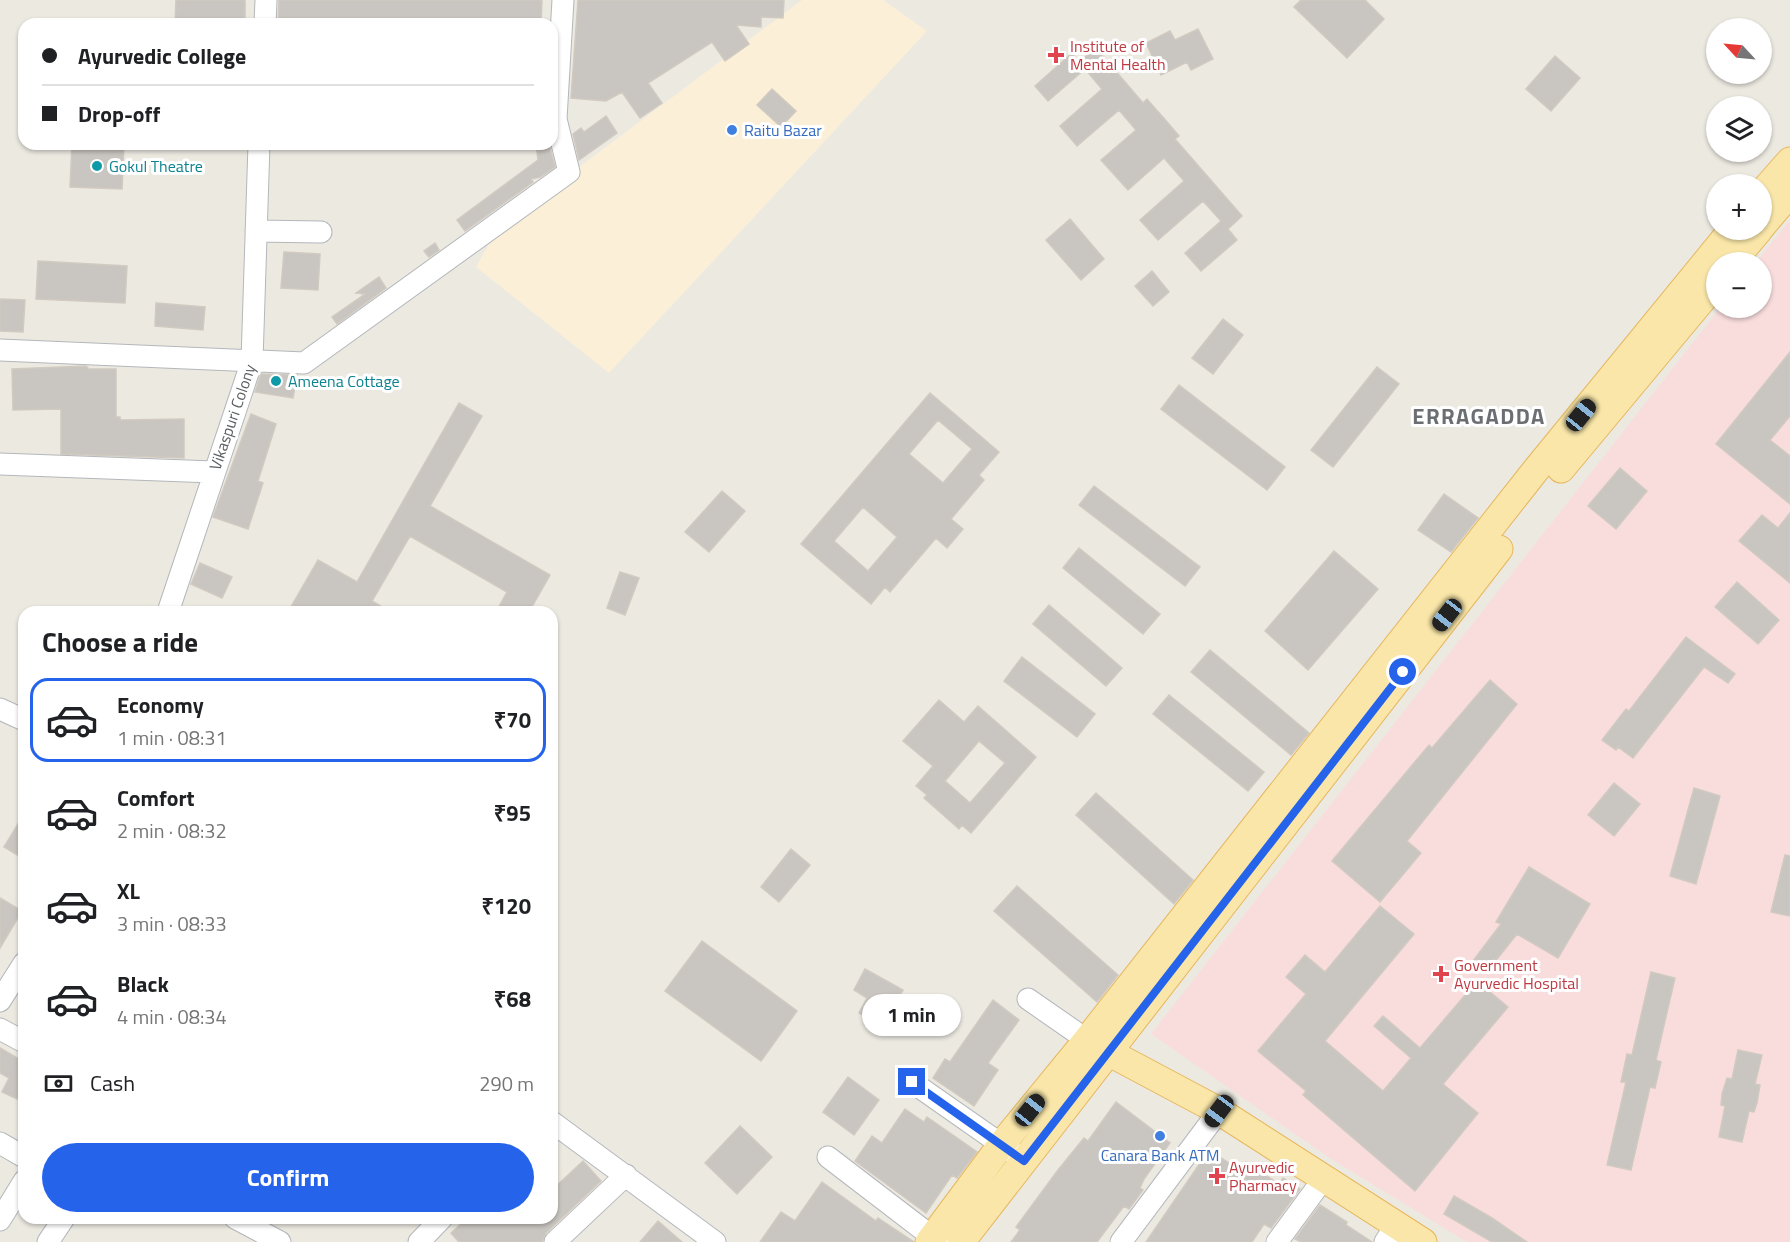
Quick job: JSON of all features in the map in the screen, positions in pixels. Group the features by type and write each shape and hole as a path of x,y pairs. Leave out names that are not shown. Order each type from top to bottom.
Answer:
{"main road":[{"path":"1772,181 1790,161"},
{"path":"1772,214 1790,193"},
{"path":"961,1242 1024,1161 1099,1046 1535,471 1724,240"},
{"path":"1740,252 1750,240"},
{"path":"934,1240 1002,1144 1099,1046 1552,479 1706,295"},
{"path":"1099,1046 1219,1111 1324,1178 1390,1233 1423,1242"}],"street":[{"path":"265,18 266,0"},
{"path":"558,67 563,0"},
{"path":"0,350 299,363 310,360 569,172 558,134"},
{"name":"Vikaspuri Colony","path":"170,606 252,361 260,150"},
{"path":"256,231 321,232"},
{"path":"0,464 213,472"},
{"path":"0,708 18,717"},
{"path":"0,1001 18,972"},
{"path":"1028,999 1099,1046"},
{"path":"0,1029 18,1038"},
{"path":"912,1082 1024,1161"},
{"path":"1121,1242 1219,1111"},
{"path":"558,1126 626,1175 707,1240"},
{"path":"828,1157 934,1240"},
{"path":"555,1242 626,1175"},
{"path":"1277,1242 1324,1178"},
{"path":"0,1220 18,1191"},
{"path":"48,1242 60,1224"},
{"path":"246,1224 280,1242"},
{"path":"419,1242 436,1224"}],"shaded area":[{"name":"Raitu Bazar","path":"802,0 883,0 927,31 609,373 476,267 498,228"},
{"path":"1790,220 1790,1242 1467,1242 1331,1159 1151,1034 1712,318 1772,318 1772,252 1764,252"}],"building":[{"path":"176,0 245,0 245,18 175,18"},
{"path":"279,0 542,0 541,18 278,18"},
{"path":"578,0 784,0 783,18 761,17 761,27 736,25 749,44 725,61 712,42 648,83 662,103 640,118 622,92 606,101 571,98"},
{"path":"1301,0 1365,0 1384,19 1347,58 1294,7"},
{"path":"1198,29 1213,59 1191,70 1187,62 1161,75 1146,43 1170,31 1175,40"},
{"name":"Institute of Mental Health","path":"1096,48 1143,103 1147,99 1168,123 1179,136 1175,139 1242,216 1228,229 1237,240 1201,271 1185,253 1221,221 1203,201 1158,240 1140,220 1184,181 1164,158 1128,190 1101,160 1136,130 1119,110 1077,146 1060,126 1102,89 1085,69 1048,101 1035,86 1072,53 1079,62"},
{"path":"1555,56 1580,78 1551,111 1526,89"},
{"path":"772,89 796,111 781,127 757,105"},
{"path":"606,116 617,133 579,160 573,134 581,128 584,132"},
{"name":"Gokul Theatre","path":"72,150 124,150 122,189 70,187"},
{"path":"537,150 551,150 555,167 540,177 531,179 533,182 465,231 457,220 538,160"},
{"path":"1070,219 1104,259 1081,280 1046,240"},
{"path":"435,243 439,250 429,257 424,251"},
{"path":"284,252 320,254 318,290 281,288"},
{"path":"38,261 127,266 125,303 36,299"},
{"path":"1152,271 1169,292 1153,306 1135,286"},
{"path":"379,277 386,288 337,324 332,317 365,294 356,293"},
{"path":"0,299 25,300 23,332 0,331"},
{"path":"156,303 205,307 203,330 155,326"},
{"path":"1223,319 1243,335 1213,374 1192,358"},
{"path":"1790,352 1790,416 1770,440 1790,456 1790,504 1716,444"},
{"path":"86,366 89,369 116,369 116,417 120,417 120,420 184,419 184,458 61,454 61,409 13,410 12,369"},
{"path":"1377,367 1399,384 1333,467 1311,450"},
{"name":"Ameena Cottage","path":"261,374 297,375 293,398 255,392"},
{"path":"1179,385 1285,467 1267,490 1161,409"},
{"path":"930,393 999,452 979,475 984,480 951,519 963,529 947,548 936,538 890,592 885,587 871,604 801,544","holes":["938,420 972,449 943,483 909,454","863,507 897,537 868,571 834,541"]},
{"path":"459,403 482,416 430,506 550,575 532,606 499,606 507,592 410,536 372,601 381,606 291,606 318,560 357,582"},
{"path":"251,414 276,424 258,481 263,483 248,529 213,517"},
{"path":"1620,468 1647,491 1616,529 1588,506"},
{"path":"1094,486 1200,567 1185,586 1079,505"},
{"path":"722,491 745,511 709,552 685,532"},
{"path":"1444,494 1478,518 1451,552 1418,530"},
{"path":"1790,513 1790,583 1739,541 1762,515 1778,528"},
{"path":"1079,548 1160,614 1143,634 1063,568"},
{"path":"1334,551 1378,589 1308,670 1265,631"},
{"path":"200,563 232,577 222,598 191,584"},
{"path":"620,572 639,578 625,615 607,608"},
{"path":"1737,582 1779,620 1758,644 1715,607"},
{"path":"1049,605 1122,668 1106,686 1033,624"},
{"path":"1686,637 1735,674 1728,683 1704,667 1633,758 1618,747 1616,750 1602,740 1626,709 1629,711"},
{"path":"1210,650 1309,733 1291,755 1191,672"},
{"path":"1022,657 1095,714 1077,737 1004,681"},
{"path":"1490,680 1517,704 1407,841 1421,853 1380,902 1332,861 1429,745 1432,748"},
{"path":"1169,695 1264,772 1248,791 1153,714"},
{"path":"939,700 964,722 978,706 1036,757 971,833 962,825 959,829 924,798 927,795 916,786 933,766 903,741","holes":["979,741 1005,763 970,803 945,781"]},
{"path":"1614,783 1640,804 1614,836 1588,815"},
{"path":"1694,788 1720,796 1696,884 1670,876"},
{"path":"1096,793 1193,880 1174,904 1076,815"},
{"path":"18,824 18,855 4,847"},
{"path":"791,849 810,865 779,902 761,887"},
{"path":"1785,855 1790,856 1790,916 1771,912"},
{"path":"1529,867 1590,904 1558,958 1517,934 1486,973 1472,962 1501,924 1496,922"},
{"path":"1017,886 1118,975 1097,1002 994,911"},
{"path":"0,898 18,909 18,918 0,948"},
{"path":"1380,906 1414,934 1325,1041 1383,1091 1411,1058 1374,1026 1383,1016 1420,1048 1477,981 1508,1007 1443,1084 1478,1113 1415,1191 1303,1095 1306,1091 1258,1051 1306,994 1286,977 1305,955 1325,972"},
{"path":"702,941 797,1011 761,1061 665,991"},
{"path":"865,969 903,990 883,1026 859,1013 867,998 854,990"},
{"path":"1651,972 1675,978 1656,1060 1661,1062 1655,1088 1650,1087 1631,1170 1607,1165 1626,1082 1621,1082 1627,1054 1632,1055"},
{"path":"993,1000 1019,1020 988,1063 998,1070 974,1106 933,1078 945,1059 950,1062"},
{"path":"0,1048 18,1058 17,1099 2,1092 9,1078 0,1073"},
{"path":"1738,1050 1762,1055 1755,1084 1760,1085 1757,1103 1754,1112 1749,1111 1742,1142 1719,1137 1725,1106 1721,1105 1722,1094 1727,1078 1732,1079"},
{"path":"848,1077 879,1100 854,1135 823,1112"},
{"path":"1116,1102 1170,1143 1144,1179 1140,1188 1143,1190 1129,1209 1124,1206 1097,1242 1011,1242 1020,1230 1016,1227 1058,1170 1084,1138 1088,1141"},
{"path":"905,1109 924,1122 927,1117 977,1152 957,1178 952,1175 926,1213 855,1161 872,1136 882,1143"},
{"path":"740,1126 772,1157 737,1194 705,1163"},
{"path":"1209,1150 1241,1171 1246,1162 1279,1184 1283,1178 1300,1189 1271,1228 1264,1224 1252,1242 1146,1242"},
{"path":"583,1161 601,1181 558,1222 558,1184"},
{"path":"822,1182 876,1221 878,1218 914,1242 760,1242 781,1212 795,1221"},
{"path":"1454,1196 1527,1242 1492,1242 1444,1214"},
{"path":"1320,1205 1347,1222 1346,1225 1372,1242 1301,1242 1295,1239"},
{"path":"658,1221 682,1242 640,1242"},
{"path":"461,1224 556,1224 546,1233 542,1242 459,1242 451,1233"}],"place":[{"name":"Institute of Mental Health","path":"1056,55"},
{"name":"Raitu Bazar","path":"732,130"},
{"name":"Gokul Theatre","path":"97,166"},
{"name":"Ameena Cottage","path":"276,381"},
{"name":"Government Ayurvedic Hospital","path":"1441,974"},
{"name":"Canara Bank ATM","path":"1160,1136"},
{"name":"Ayurvedic Pharmacy","path":"1217,1176"}],"district":[{"name":"ERRAGADDA","path":"1479,416"}],"route":[{"path":"912,1082 1024,1161 1403,672"}]}
